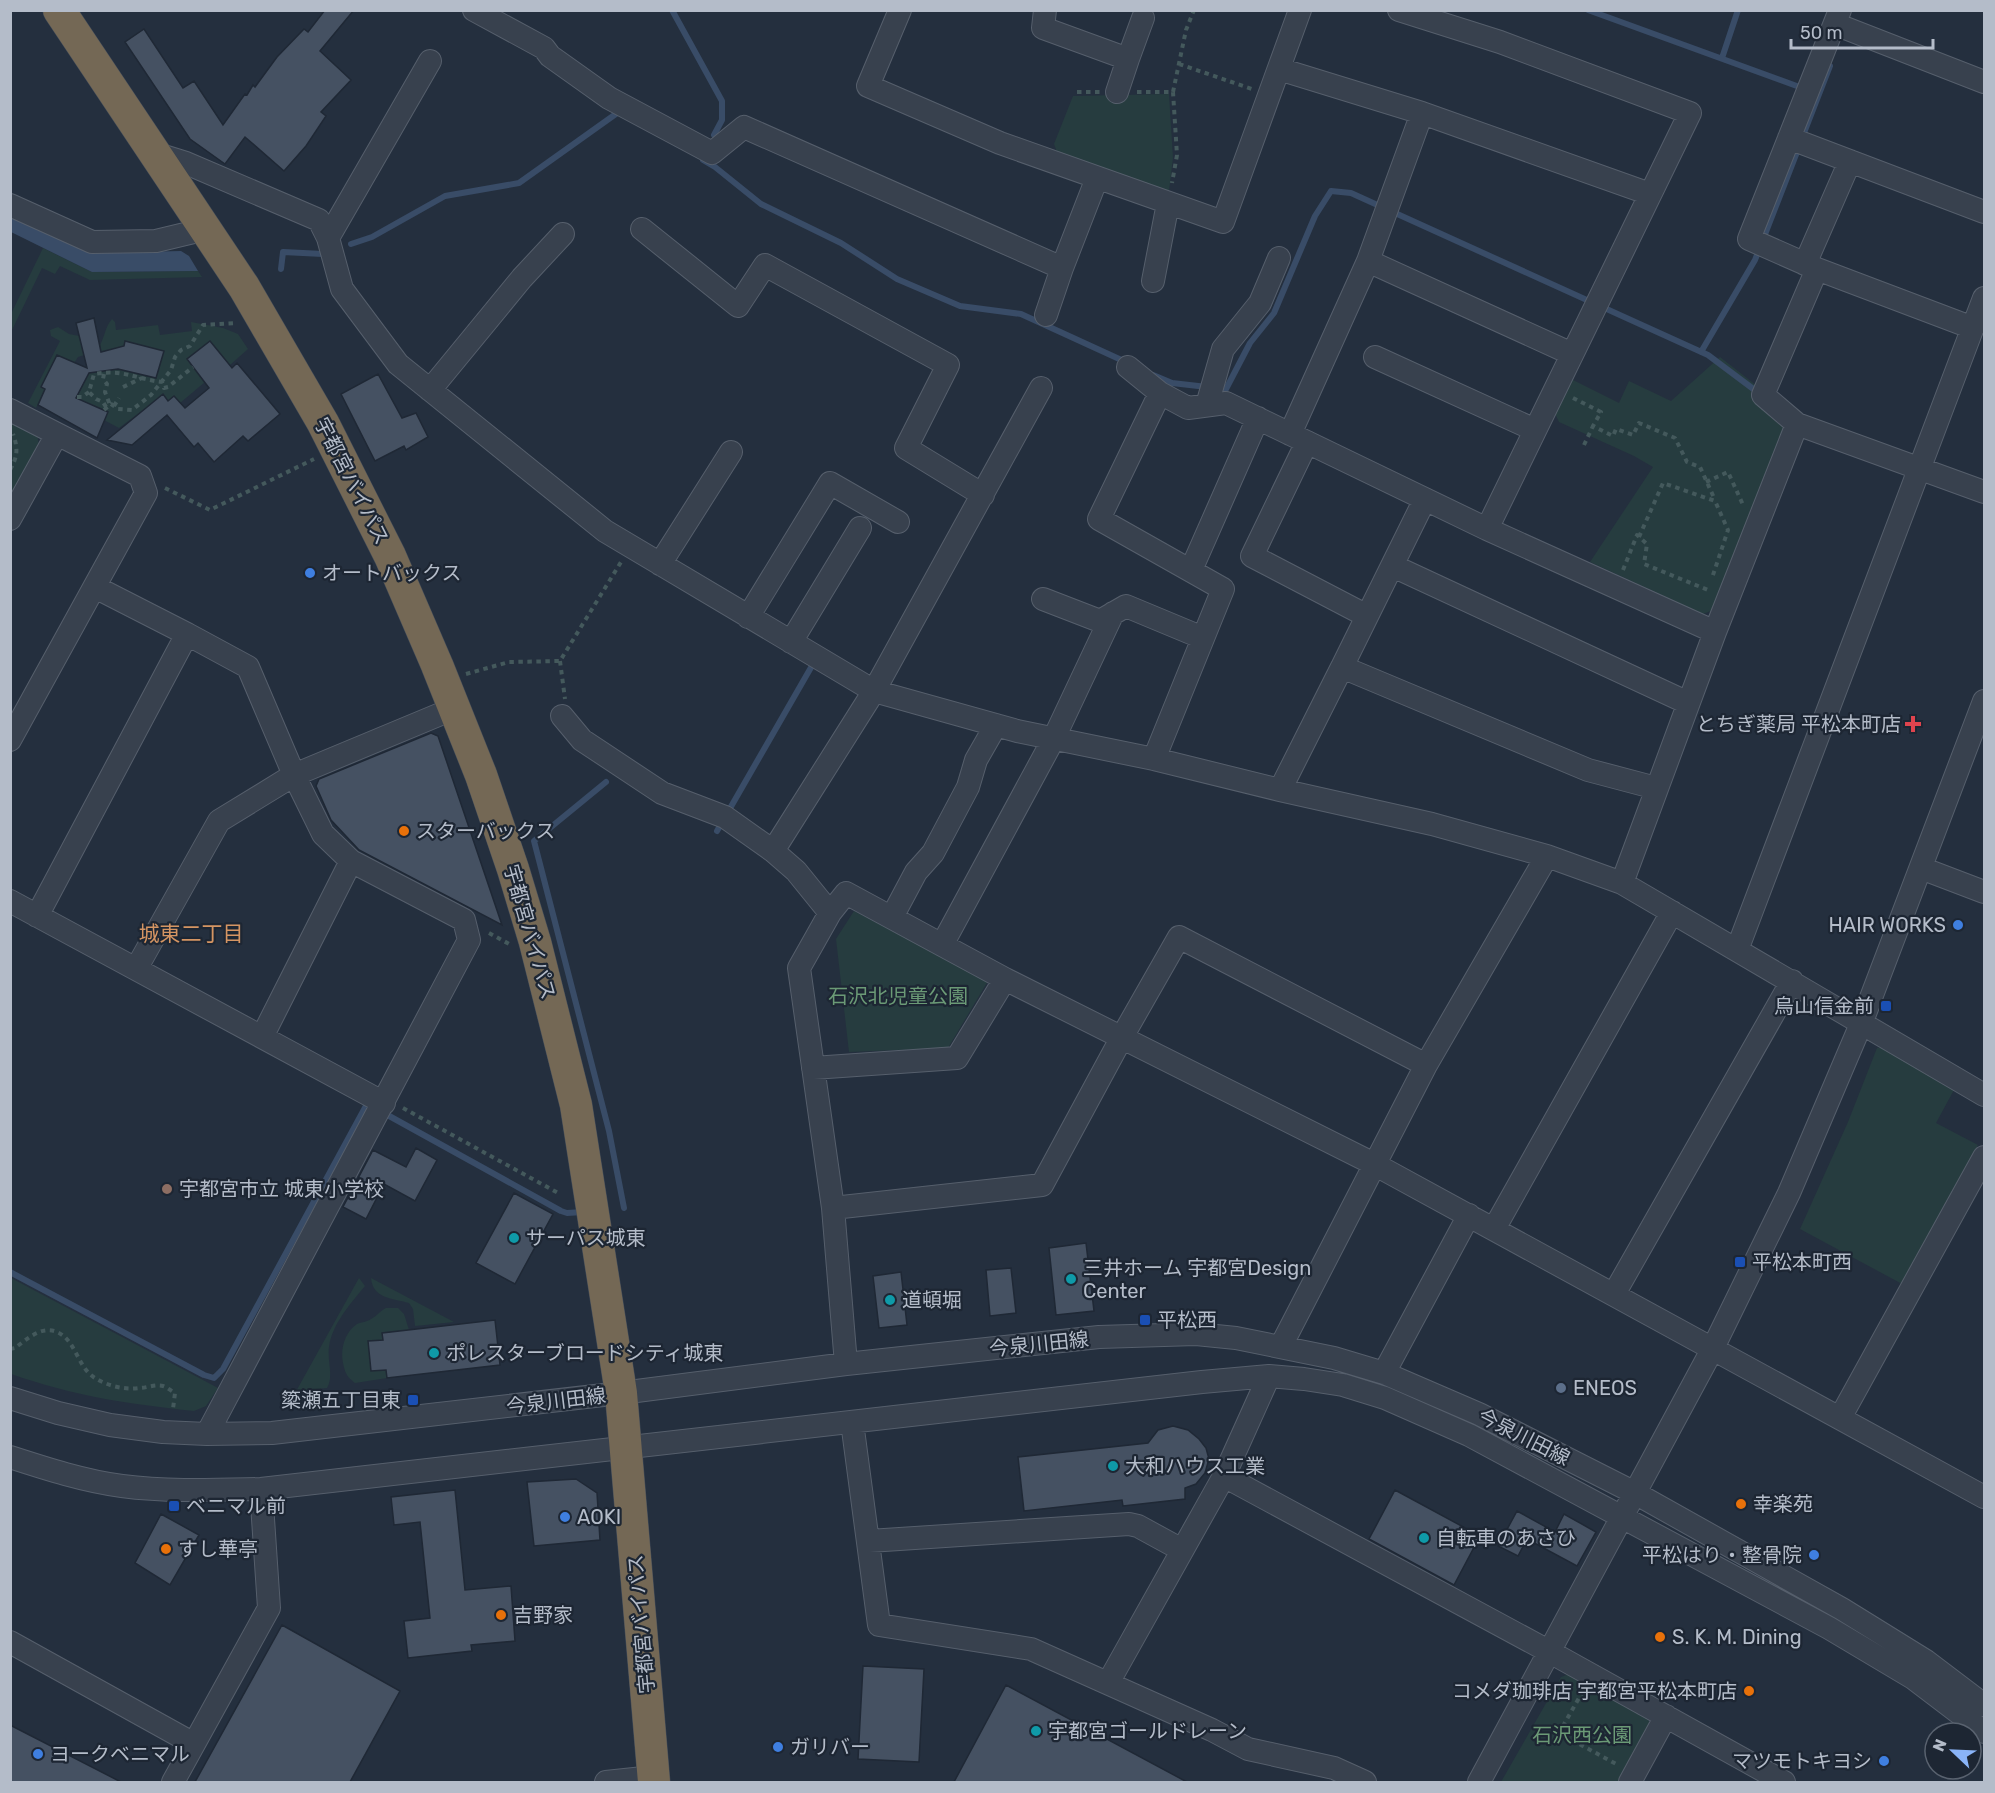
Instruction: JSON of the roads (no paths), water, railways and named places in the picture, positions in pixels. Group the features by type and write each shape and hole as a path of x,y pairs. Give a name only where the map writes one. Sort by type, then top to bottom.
{"highway":[{"name":"宇都宮バイパス","path":"59,10 206,229 285,355 328,432 390,556 437,665 481,775 513,869 576,1105 621,1393 654,1780"}],"street":[{"path":"474,10 544,48 549,56 609,98 712,153 744,127 1062,268"},
{"path":"900,10 868,86 1000,143 1223,222 1300,10"},
{"path":"1045,10 1043,28 1128,59"},
{"path":"1399,10 1500,42 1690,113 1487,529"},
{"path":"1973,328 1811,267 1749,239 1837,17 1984,82"},
{"path":"1117,92 1143,18"},
{"path":"328,238 430,62"},
{"path":"1279,69 1422,113 1650,194"},
{"path":"1367,616 1252,556 1368,261 1422,113"},
{"path":"1790,138 1984,212"},
{"path":"154,153 186,163 319,220 328,238 342,289 398,364 605,531 874,692 996,725 1154,759 1432,824 1547,856 1622,883 1984,1095"},
{"path":"1850,161 1763,395 1797,424 1984,492"},
{"path":"1046,315 1097,178"},
{"path":"1153,281 1168,203"},
{"path":"10,205 92,242 156,242 206,229"},
{"path":"642,229 738,306 765,265 948,366 906,448 983,495"},
{"path":"430,390 522,278 563,234"},
{"path":"1207,405 1223,349 1260,303 1279,258"},
{"path":"1368,261 1572,354"},
{"path":"1737,950 1984,298"},
{"path":"1375,357 1535,430"},
{"path":"1128,367 1160,393 1188,408 1226,403 1425,500 1715,632"},
{"path":"773,851 874,692 1041,388"},
{"path":"1154,759 1223,588 1099,519 1160,393"},
{"path":"10,410 140,476 146,493 10,740"},
{"path":"1191,570 1258,418"},
{"path":"1622,883 1715,632 1797,424"},
{"path":"10,519 57,434"},
{"path":"660,564 731,452"},
{"path":"748,616 830,483 898,522"},
{"path":"1280,790 1425,500"},
{"path":"791,642 860,528"},
{"path":"1393,566 1688,703"},
{"path":"95,587 248,667 294,775 323,834 351,861 464,920 469,940 207,1434"},
{"path":"1043,599 1100,621 1126,606 1203,638"},
{"path":"942,945 1054,738 1113,613"},
{"path":"37,916 187,634"},
{"path":"1342,667 1588,770 1656,788"},
{"path":"1479,1782 1713,1348 1789,1193 1861,1024 1984,701"},
{"path":"136,969 219,821 294,775 455,708"},
{"path":"562,716 582,740 662,793 725,817 773,851 796,871 830,914"},
{"path":"892,917 916,872 933,853 968,788 976,760 996,725"},
{"path":"1281,1346 1426,1065 1547,856"},
{"path":"262,1037 351,861"},
{"path":"1921,868 1984,892"},
{"path":"846,1364 833,1208 798,968 830,914 846,893 1005,979 1374,1164 1984,1497"},
{"path":"10,901 385,1101"},
{"path":"1494,1229 1672,912"},
{"path":"833,1208 1042,1185 1179,937 1426,1065"},
{"path":"813,1068 957,1058 1005,979"},
{"path":"1614,1294 1792,981"},
{"path":"1840,1418 1984,1157"},
{"path":"1384,1373 1469,1215"},
{"name":"今泉川田線","path":"10,1398 58,1413 110,1425 162,1432 272,1433 621,1393 846,1364 1099,1337 1196,1334 1236,1338 1334,1358 1384,1373 1479,1414 1635,1493 1842,1609 1926,1661 1984,1705"},
{"path":"1108,1683 1224,1476 1269,1376"},
{"name":"今泉川田線","path":"10,1457 81,1479 123,1486 179,1490 261,1489 1190,1383 1269,1376 1343,1385 1385,1398 1469,1435 1829,1628 1904,1672 1984,1732"},
{"path":"852,1422 879,1625 1031,1649 1248,1749 1334,1768 1365,1782"},
{"path":"1224,1476 1550,1652 1782,1782"},
{"path":"173,1782 269,1608 261,1489"},
{"path":"869,1541 1130,1524 1182,1550"},
{"path":"10,1642 194,1744"},
{"path":"1632,1778 1666,1716"},
{"path":"606,1782 654,1780"}],"water":[{"path":"10,211 95,253 181,251 189,256 198,271 92,272 11,232"}],"waterway":[{"path":"672,10 722,101 722,120 714,135"},
{"path":"1588,10 1805,89"},
{"path":"1722,58 1738,10"},
{"path":"1802,138 1830,66"},
{"path":"351,244 372,237 445,196 519,183 620,111"},
{"path":"1701,352 1755,260 1799,147"},
{"path":"703,160 761,204 841,243 897,279 960,306 1021,314 1128,363"},
{"path":"1217,388 1226,389 1250,343 1274,313 1315,216 1331,191 1351,193 1708,355 1756,391"},
{"path":"281,269 283,252 323,254"},
{"path":"1153,375 1172,383 1207,387"},
{"path":"717,831 813,664 815,665"},
{"path":"606,782 534,841 609,1131 624,1208"},
{"path":"10,1272 204,1375 214,1378 223,1369 367,1104 370,1106"},
{"path":"382,1112 561,1211 583,1212"}],"place":[{"name":"オートバックス","path":"310,573"},
{"name":"とちぎ薬局 平松本町店","path":"1913,724"},
{"name":"スターバックス","path":"404,831"},
{"name":"HAIR WORKS","path":"1958,925"},
{"name":"烏山信金前","path":"1886,1006"},
{"name":"宇都宮市立 城東小学校","path":"167,1189"},
{"name":"サーパス城東","path":"514,1238"},
{"name":"平松本町西","path":"1740,1262"},
{"name":"三井ホーム 宇都宮Design Center","path":"1071,1279"},
{"name":"道頓堀","path":"890,1300"},
{"name":"平松西","path":"1145,1320"},
{"name":"ポレスターブロードシティ城東","path":"434,1353"},
{"name":"ENEOS","path":"1561,1388"},
{"name":"簗瀬五丁目東","path":"413,1400"},
{"name":"大和ハウス工業","path":"1113,1466"},
{"name":"幸楽苑","path":"1741,1504"},
{"name":"ベニマル前","path":"174,1506"},
{"name":"AOKI","path":"565,1517"},
{"name":"自転車のあさひ","path":"1424,1538"},
{"name":"すし華亭","path":"166,1549"},
{"name":"平松はり・整骨院","path":"1814,1555"},
{"name":"吉野家","path":"501,1615"},
{"name":"S. K. M. Dining","path":"1660,1637"},
{"name":"コメダ珈琲店 宇都宮平松本町店","path":"1749,1691"},
{"name":"宇都宮ゴールドレーン","path":"1036,1731"},
{"name":"ガリバー","path":"778,1747"},
{"name":"ヨークベニマル","path":"38,1754"},
{"name":"マツモトキヨシ","path":"1884,1761"}],"district":[{"name":"城東二丁目","path":"191,933"}],"park label":[{"name":"石沢北児童公園","path":"898,996"},
{"name":"石沢西公園","path":"1582,1735"}]}
